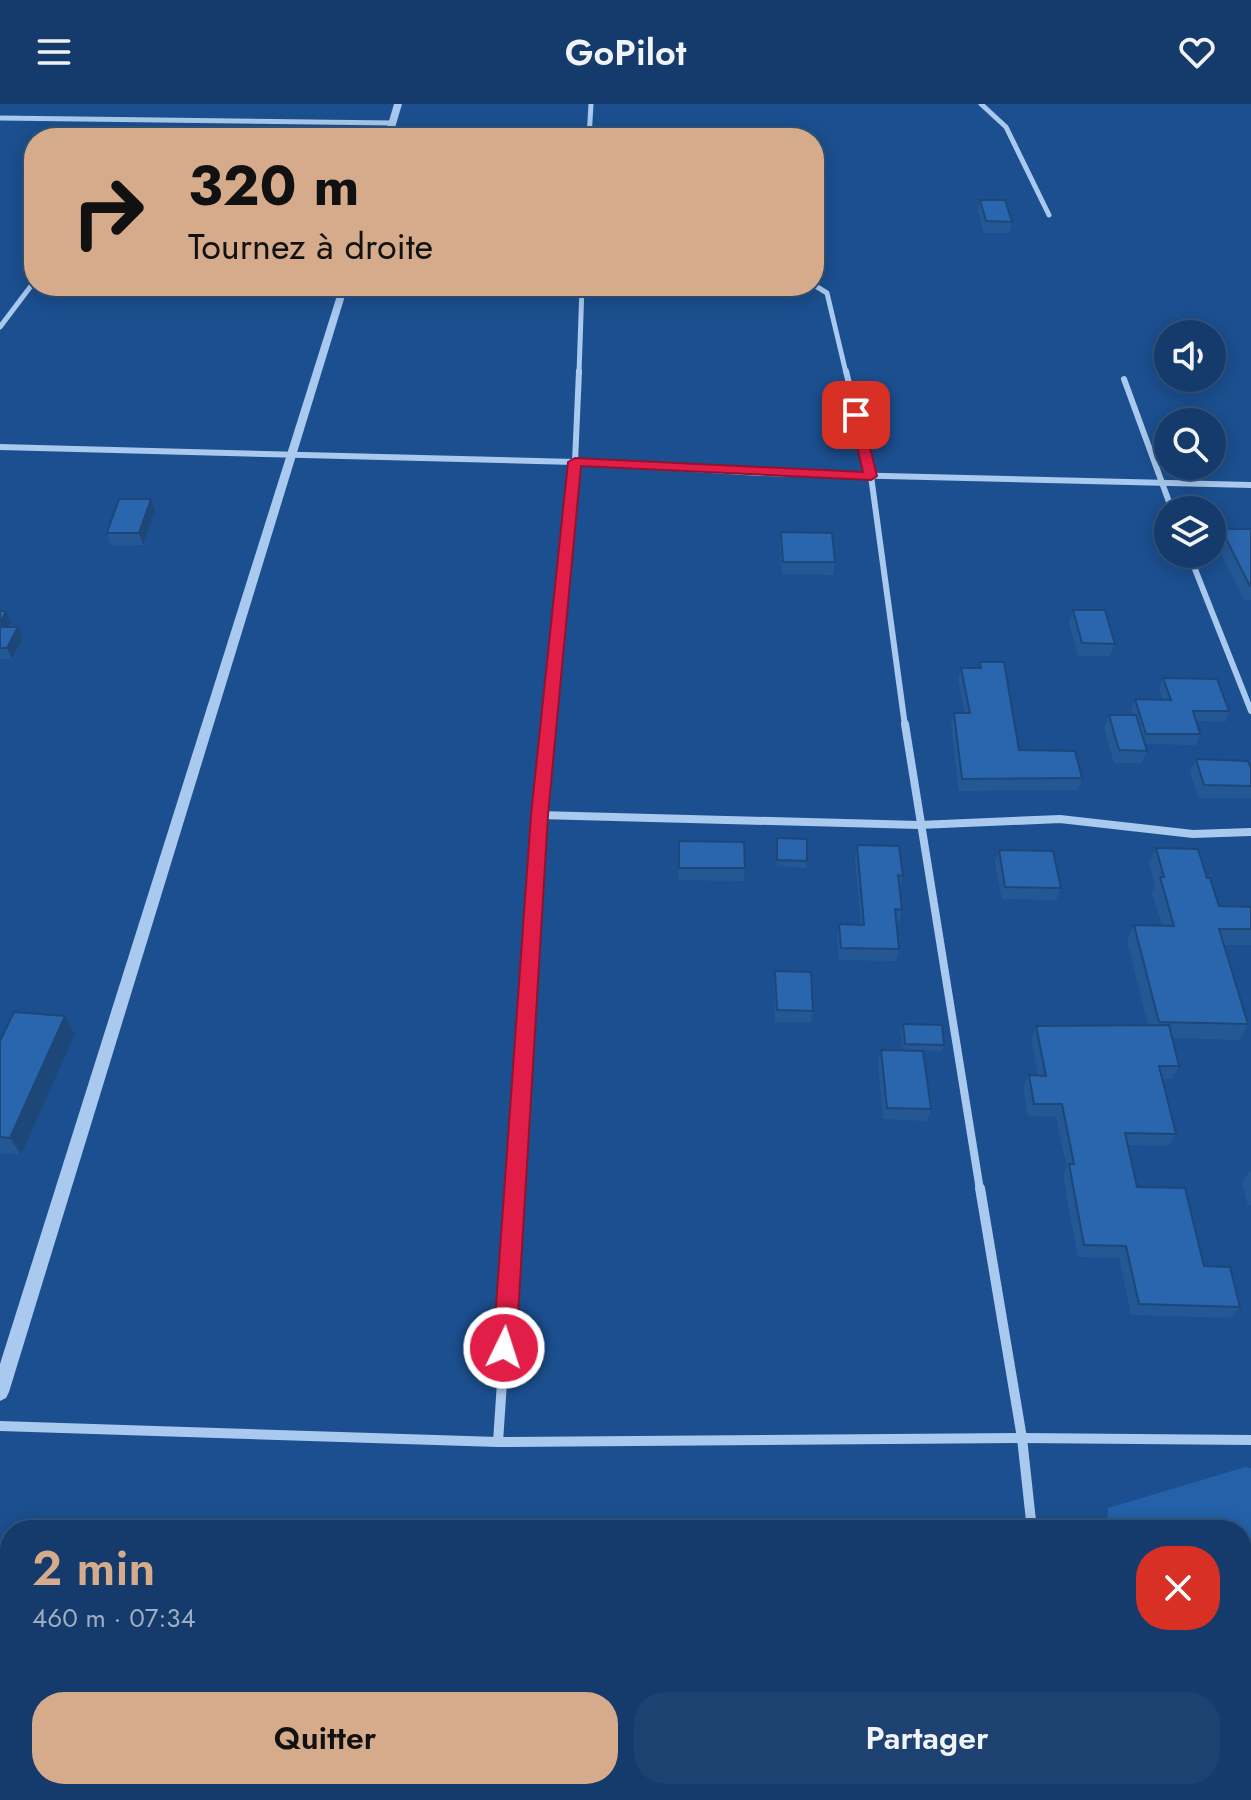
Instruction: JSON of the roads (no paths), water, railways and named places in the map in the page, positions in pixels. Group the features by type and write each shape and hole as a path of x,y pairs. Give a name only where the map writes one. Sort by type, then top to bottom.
{"street":[{"path":"391,128 398,104"},
{"path":"590,128 591,104"},
{"path":"981,104 1006,127 1049,215"},
{"path":"0,118 392,123"},
{"path":"824,291 827,293 871,476 919,825 1022,1438 1031,1520"},
{"path":"0,327 24,295"},
{"path":"0,1392 341,296"},
{"path":"498,1442 539,815 575,462 582,296"},
{"path":"1124,379 1166,496"},
{"path":"0,447 575,462 871,476 1251,485"},
{"path":"1195,568 1251,711"},
{"path":"539,815 919,825 1060,819 1193,834 1251,832"},
{"path":"0,1426 498,1442 1022,1438 1251,1440"}]}
